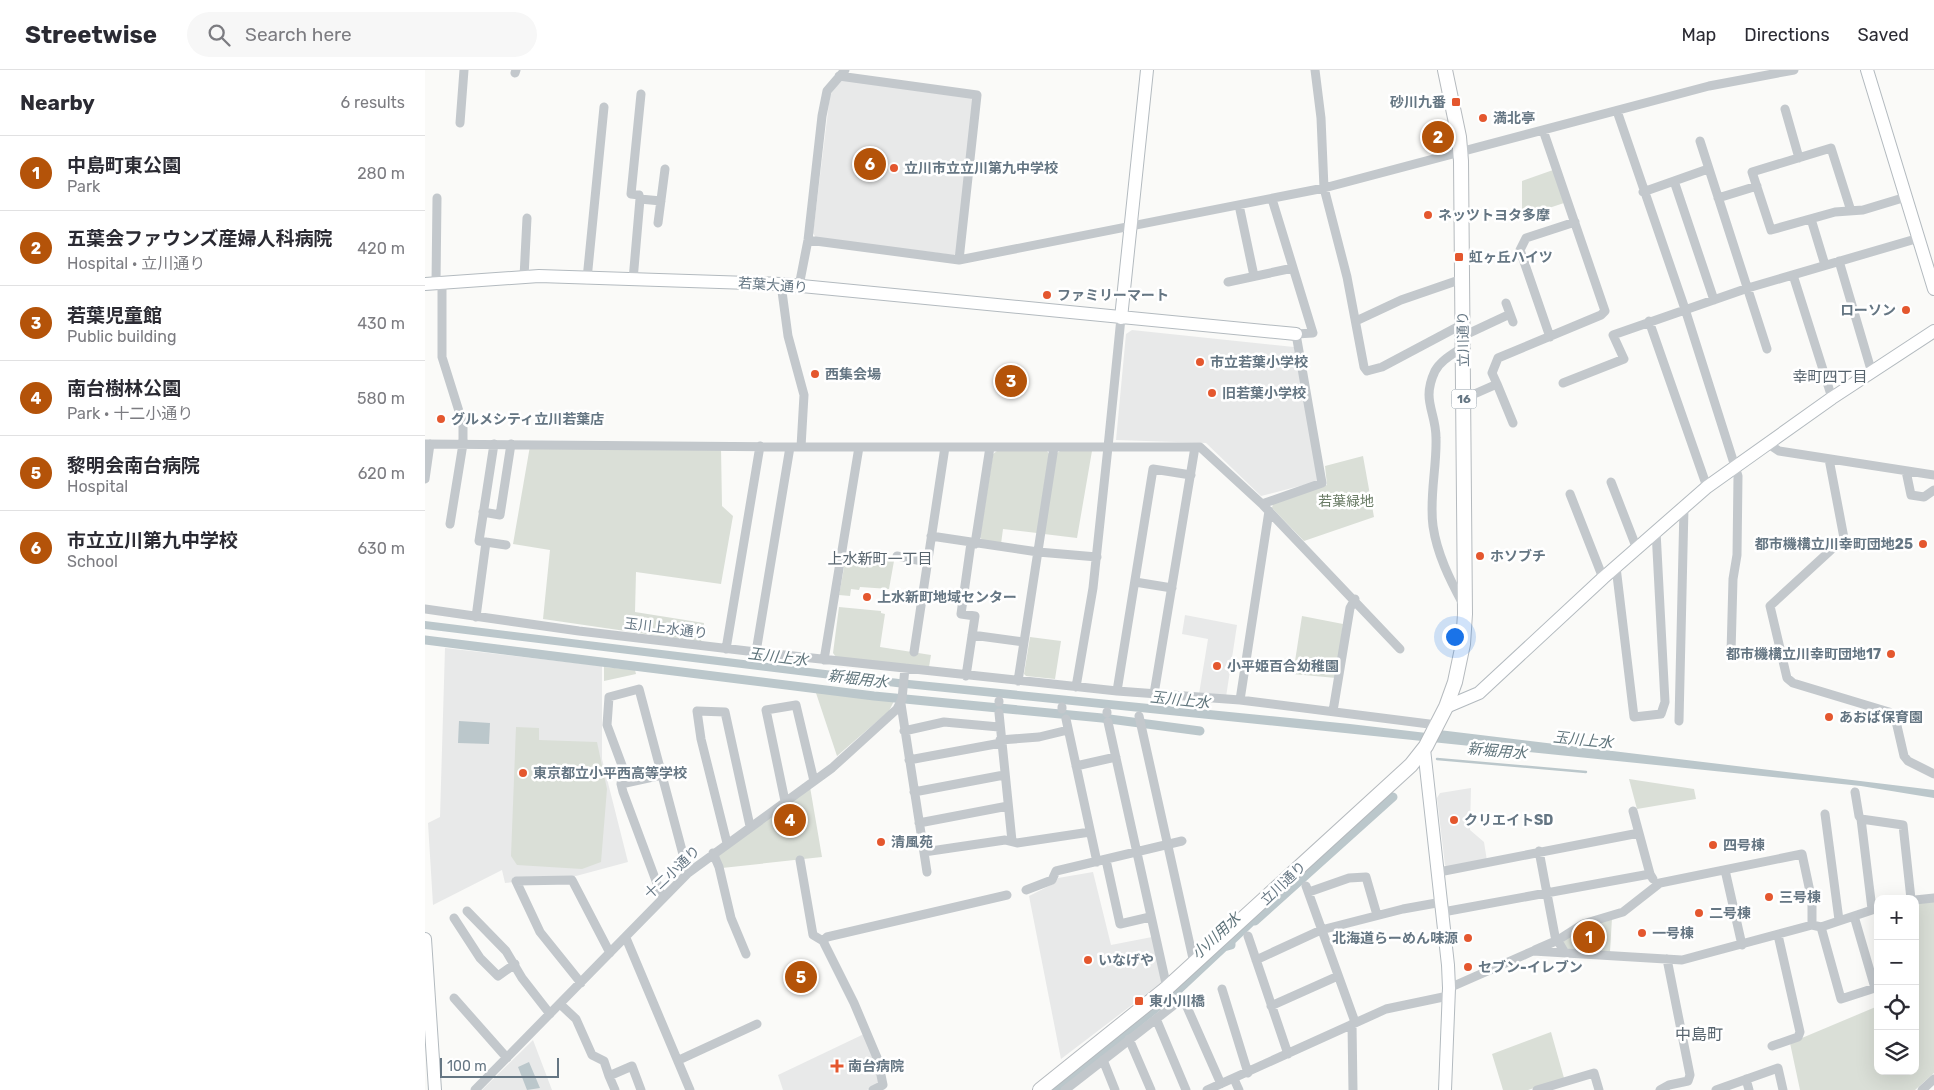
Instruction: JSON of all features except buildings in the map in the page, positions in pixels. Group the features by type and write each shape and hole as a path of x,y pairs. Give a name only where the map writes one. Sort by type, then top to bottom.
{"main road":[{"name":"立川通り","path":"1436,726 1446,707 1455,682 1463,644 1465,610 1461,150 1445,70"},
{"name":"16","path":"1425,748 1436,726"},
{"name":"立川通り","path":"1040,1090 1167,988 1409,767 1425,748"}],"street":[{"path":"459,123 464,70"},
{"path":"1076,687 1097,557 1129,227 1147,70"},
{"path":"1315,70 1321,118 1324,188 1356,321 1364,366 1367,371 1512,318 1506,304"},
{"path":"808,240 959,260 1324,188 1461,150 1709,86 1794,70"},
{"path":"1867,70 1934,289"},
{"path":"799,286 808,240 822,116 827,91 842,73 977,95 959,260"},
{"path":"633,280 640,199 639,195 631,194 641,94"},
{"path":"587,279 604,107"},
{"path":"1785,108 1799,158"},
{"path":"1617,111 1643,192 1685,309 1738,476 1737,546 1733,579 1731,653"},
{"path":"1513,423 1492,373 1498,358 1601,315 1605,311 1543,130"},
{"path":"1700,141 1767,349"},
{"path":"1851,211 1831,148 1753,172 1771,230 1835,212 1851,211 1863,210 1906,197"},
{"path":"658,223 665,169"},
{"path":"1643,192 1709,169"},
{"path":"1674,181 1714,300"},
{"path":"1718,198 1757,186"},
{"path":"437,198 434,283 442,357 463,424 463,444 450,524"},
{"path":"1262,504 1322,483 1296,334 1313,333 1272,198"},
{"path":"640,199 661,201"},
{"path":"1239,205 1254,276"},
{"path":"523,277 527,218"},
{"path":"1811,219 1825,265"},
{"path":"1550,337 1520,250 1526,238 1575,222"},
{"path":"1563,383 1624,359 1613,335 1748,288 1919,238"},
{"path":"1839,261 1872,373"},
{"path":"1228,282 1293,268"},
{"path":"1793,275 1832,398"},
{"name":"若葉大通り","path":"434,283 523,277 781,284 1296,334"},
{"path":"1356,321 1401,300 1462,278"},
{"path":"781,284 788,336 804,395 801,447"},
{"path":"1649,321 1707,487"},
{"path":"1446,707 1479,693 1603,578 1707,487 1832,398 1934,331"},
{"path":"1463,336 1435,371 1428,390 1429,410 1434,421 1437,438 1433,525 1446,572 1465,610"},
{"path":"1464,395 1472,395 1497,384"},
{"path":"1767,443 1779,451 1934,475"},
{"path":"425,479 428,444 990,448 1195,447 1205,449 1262,504 1355,599 1400,649"},
{"path":"494,444 479,541 506,545"},
{"path":"483,512 501,515 511,444"},
{"path":"726,649 760,446"},
{"path":"756,652 790,447"},
{"path":"824,660 859,447"},
{"path":"915,652 945,447"},
{"path":"1018,681 1054,447"},
{"path":"1154,694 1195,447"},
{"path":"967,676 975,616 961,614 990,448"},
{"path":"1829,459 1843,538 1770,606 1787,678 1793,683 1889,712 1895,717 1904,756 1908,761 1934,774"},
{"path":"1117,691 1153,468 1191,475"},
{"path":"1907,471 1911,495 1924,497 1934,490"},
{"path":"1611,482 1637,549"},
{"path":"1570,494 1603,578"},
{"path":"1679,721 1684,506"},
{"path":"1240,700 1269,511"},
{"path":"1616,567 1633,717 1661,714 1665,702 1656,531"},
{"path":"931,536 1038,552 1097,557"},
{"path":"476,617 486,542"},
{"path":"897,556 927,562"},
{"path":"1135,582 1172,588"},
{"path":"1333,711 1350,608 1355,599"},
{"name":"玉川上水通り","path":"425,609 726,649 1076,687 1240,700 1436,726"},
{"path":"972,635 1024,642"},
{"path":"905,668 902,699 904,730 927,872"},
{"path":"662,897 621,784 623,768 607,725 609,697 639,690 689,873"},
{"name":"十二小通り","path":"475,1090 626,938 662,897 713,853 813,781 853,749 902,699"},
{"path":"785,801 766,710 796,705 813,781"},
{"path":"727,843 701,739 697,711 725,712 750,826"},
{"path":"999,713 1000,742 1011,841"},
{"path":"1107,716 1135,852 1167,988"},
{"path":"1066,719 1097,862"},
{"path":"904,730 944,722 999,727"},
{"path":"1140,722 1169,844 1194,963"},
{"path":"909,760 1000,742 1039,737 1068,730"},
{"path":"1425,748 1443,907 1449,992 1445,1090"},
{"path":"1076,766 1115,757"},
{"path":"621,784 662,775"},
{"path":"914,792 1005,775"},
{"path":"1855,792 1874,902"},
{"path":"919,823 1008,806"},
{"path":"1633,811 1649,874 1657,885"},
{"path":"1825,814 1839,920"},
{"path":"1861,820 1903,825 1911,895"},
{"path":"924,852 1011,841 1017,843 1052,839 1090,832"},
{"path":"1439,872 1639,833"},
{"path":"1026,890 1052,880 1056,871 1182,841"},
{"path":"1539,852 1555,936 1565,953"},
{"path":"713,853 719,867 731,918 746,954"},
{"path":"1207,1090 1386,1009 1449,992 1558,940 1583,924 1623,912 1657,885 1802,854 1816,926 1841,999 1875,988 1854,916"},
{"path":"800,860 813,934 823,941 855,1003 878,1060 883,1084 873,1090"},
{"path":"1106,860 1120,924 1150,918"},
{"path":"1725,870 1742,945"},
{"path":"1256,960 1321,930 1377,915 1547,893 1649,874"},
{"path":"1353,1090 1353,1023 1307,889 1349,878 1366,877 1377,915"},
{"path":"581,983 541,932 516,881 572,880 610,953"},
{"path":"823,941 827,937 907,920 959,905 1007,895"},
{"path":"1919,900 1934,898"},
{"path":"1533,951 1683,960 1854,916 1874,908"},
{"path":"467,911 506,950 523,978 550,1014"},
{"path":"454,918 481,958 497,976 515,964"},
{"path":"1772,1046 1798,1037 1800,1032 1778,935"},
{"path":"1248,936 1288,1054"},
{"path":"626,938 679,1060 690,1090"},
{"path":"425,939 426,991 435,1090"},
{"path":"1660,1090 1688,1081 1690,1075 1667,959"},
{"path":"1271,1006 1338,976"},
{"path":"1222,989 1248,1073"},
{"path":"454,998 507,1058"},
{"path":"1065,1090 1079,1086 1103,1060 1129,1039 1157,1021 1183,998 1221,1084"},
{"path":"560,1004 576,1019 592,1055 604,1061 615,1090"},
{"path":"1157,1021 1186,1090"},
{"path":"679,1060 757,1024"},
{"path":"1129,1039 1151,1090"},
{"path":"1103,1060 1115,1090"},
{"path":"609,1076 632,1066 641,1090"},
{"path":"1716,1090 1778,1068 1783,1090"},
{"path":"1537,1090 1554,1088 1594,1073 1599,1090"},
{"path":"1234,1079 1239,1090"},
{"path":"1746,1079 1749,1090"},
{"path":"1922,1090 1934,1079"}],"shaded area":[{"name":"立川市立立川第九中学校","path":"841,80 971,98 974,102 957,252 954,255 816,238 813,233 830,95"},
{"name":"旧若葉小学校","path":"1132,330 1294,347 1319,481 1261,496 1206,443 1116,440 1126,334"},
{"name":"小平姫百合幼稚園","path":"1185,615 1237,625 1226,697 1199,694 1208,639 1182,634"},
{"name":"東京都立小平西高等学校","path":"445,648 602,666 602,759 628,862 576,876 513,877 513,882 505,883 502,870 433,905 428,823 440,817"},
{"path":"1471,788 1470,830 1484,842 1487,861 1447,868 1445,865 1437,798 1440,793"},
{"path":"1093,872 1111,945 1152,937 1162,982 1061,1059 1029,896 1055,883 1058,878"},
{"name":"南台病院","path":"864,1034 874,1057 879,1084 867,1090 783,1090 778,1075"},
{"path":"533,1040 552,1090 482,1090 490,1082"}],"green space":[{"path":"1553,170 1564,203 1522,217 1522,181"},
{"path":"530,446 721,448 722,506 733,516 721,584 636,572 635,612 704,623 701,642 543,619 550,550 513,544"},
{"path":"997,451 1047,451 1049,454 1037,533 1003,529 1001,544 983,541 980,537 993,454"},
{"path":"1060,451 1092,451 1077,538 1044,534 1057,453"},
{"name":"若葉緑地","path":"1363,456 1374,517 1304,541 1272,508 1274,499 1327,485 1325,466"},
{"path":"846,557 894,561 889,589 860,587 859,590 851,589 850,596 839,595"},
{"path":"839,607 881,611 881,613 885,614 880,647 931,655 929,667 836,657 833,653"},
{"path":"1302,616 1343,624 1336,678 1293,674"},
{"path":"1030,637 1061,641 1055,679 1026,676 1024,674"},
{"path":"604,667 635,670 636,674 604,681"},
{"path":"815,690 895,699 889,711 837,756"},
{"path":"516,727 539,728 539,740 597,742 607,789 601,862 582,869 517,865 511,856"},
{"path":"1629,779 1694,789 1696,799 1637,809"},
{"path":"810,787 822,857 722,868 718,853"},
{"path":"1934,901 1934,1073 1915,1090 1800,1090 1790,1043 1874,1008 1874,1075 1919,1075 1919,903"},
{"path":"1612,918 1610,952 1567,950 1563,942 1572,933"},
{"path":"1551,1032 1564,1078 1528,1090 1503,1090 1492,1054"}],"water":[{"path":"425,621 899,679 1435,734 1439,730 1934,790 1934,798 1861,786 896,687 425,629"},
{"path":"459,721 490,723 489,744 458,743"},
{"path":"529,1062 540,1088 527,1090 518,1067"}],"waterway":[{"name":"新堀用水","path":"425,640 874,696 1102,718 1200,731"},
{"name":"新堀用水","path":"1437,759 1586,772"},
{"name":"小川用水","path":"1054,1090 1177,991 1224,947 1231,945 1231,941 1254,919 1255,921 1393,797"}],"place":[{"name":"砂川九番","path":"1456,102"},
{"name":"満北亭","path":"1483,118"},
{"name":"五葉会ファウンズ産婦人科病院","path":"1438,137"},
{"name":"市立立川第九中学校","path":"870,164"},
{"name":"立川市立立川第九中学校","path":"894,168"},
{"name":"ネッツトヨタ多摩","path":"1428,215"},
{"name":"虹ヶ丘ハイツ","path":"1459,257"},
{"name":"ファミリーマート","path":"1047,295"},
{"name":"ローソン","path":"1906,310"},
{"name":"市立若葉小学校","path":"1200,362"},
{"name":"西集会場","path":"815,374"},
{"name":"若葉児童館","path":"1011,381"},
{"name":"旧若葉小学校","path":"1212,393"},
{"name":"グルメシティ立川若葉店","path":"441,419"},
{"name":"都市機構立川幸町団地25","path":"1923,544"},
{"name":"ホソブチ","path":"1480,556"},
{"name":"上水新町地域センター","path":"867,597"},
{"name":"都市機構立川幸町団地17","path":"1891,654"},
{"name":"小平姫百合幼稚園","path":"1217,666"},
{"name":"あおば保育園","path":"1829,717"},
{"name":"東京都立小平西高等学校","path":"523,773"},
{"name":"南台樹林公園","path":"790,820"},
{"name":"クリエイトSD","path":"1454,820"},
{"name":"清風苑","path":"881,842"},
{"name":"四号棟","path":"1713,845"},
{"name":"三号棟","path":"1769,897"},
{"name":"二号棟","path":"1699,913"},
{"name":"一号棟","path":"1642,933"},
{"name":"中島町東公園","path":"1589,937"},
{"name":"北海道らーめん味源","path":"1468,938"},
{"name":"いなげや","path":"1088,960"},
{"name":"セブン-イレブン","path":"1468,967"},
{"name":"黎明会南台病院","path":"801,977"},
{"name":"東小川橋","path":"1139,1001"},
{"name":"南台病院","path":"837,1066"}],"district":[{"name":"幸町四丁目","path":"1830,377"},
{"name":"上水新町一丁目","path":"880,559"},
{"name":"中島町","path":"1699,1034"}],"water label":[{"name":"玉川上水","path":"778,657"},
{"name":"玉川上水","path":"1180,700"},
{"name":"玉川上水","path":"1583,740"}]}
